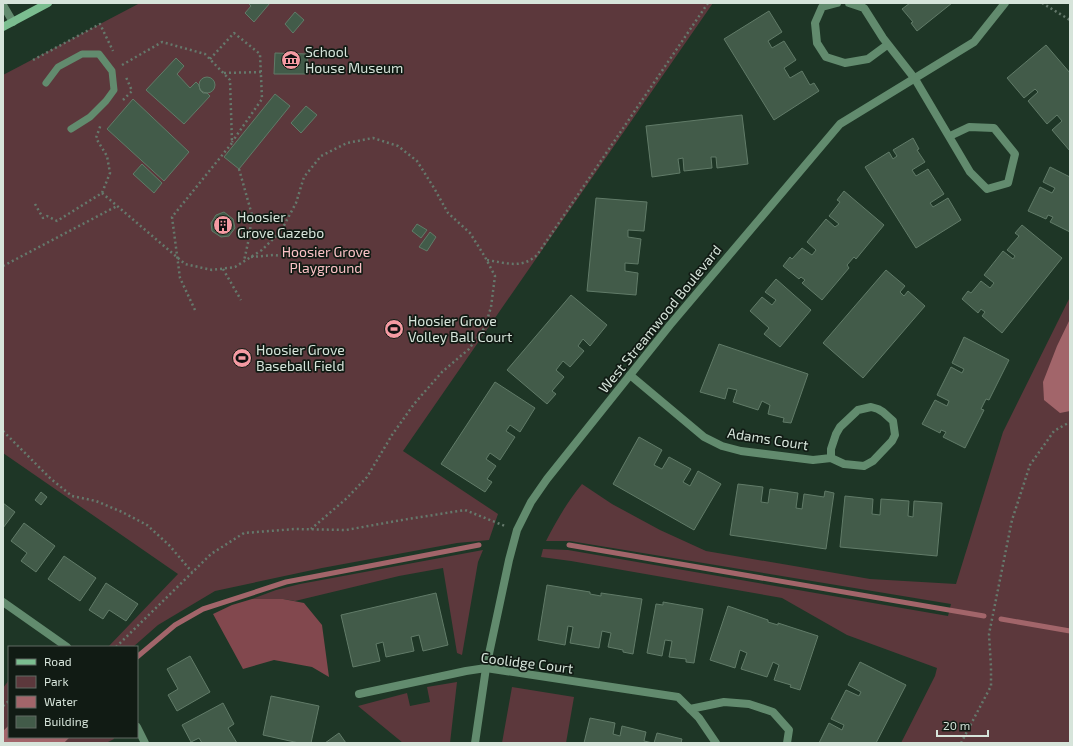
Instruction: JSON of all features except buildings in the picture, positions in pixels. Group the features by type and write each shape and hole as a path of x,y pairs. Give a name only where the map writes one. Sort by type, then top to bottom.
{"main road":[{"path":"3,27 48,3"}],"street":[{"path":"837,3 822,7 815,24 818,43 826,57 845,63 868,59 888,44"},
{"path":"849,3 864,8 888,44 915,79 970,172 987,189 1008,183 1015,154 994,128 969,127 950,136"},
{"name":"West Streamwood Boulevard","path":"475,743 486,668 509,560 517,530 531,502 547,479 675,319 840,124 974,42 1005,3"},
{"path":"3,5 13,22"},
{"name":"Adams Court","path":"630,375 704,437 722,446 741,451 813,460 831,458 844,464 864,466 873,461 892,441 895,435 893,421 878,409 871,407 858,410 840,427 836,434 831,449 831,458"},
{"path":"3,602 65,646"},
{"name":"Coolidge Court","path":"359,694 466,670 486,668 678,697 700,718 716,743"},
{"path":"690,709 724,702 749,704 773,712 789,730 787,743"},
{"path":"138,729 144,743"}],"lane":[{"path":"46,83 58,67 82,54 99,54 112,71 114,90 106,101 90,117 71,129"}],"path":[{"path":"487,260 522,264 531,261 537,255 708,3"},
{"path":"1042,3 1070,20"},
{"path":"33,60 100,24 114,52"},
{"path":"195,310 180,278 172,217 232,143 262,99 260,54 234,32 210,59"},
{"path":"117,59 121,66 162,42 206,54 230,80 232,143"},
{"path":"121,103 132,91 124,72"},
{"path":"223,73 261,72"},
{"path":"34,204 43,218 47,216 57,221 102,193 110,173 107,156 96,138 100,126 105,120"},
{"path":"102,193 185,264 212,270 235,267 262,250 281,231 296,203 304,177 321,156 347,143 373,138 398,146 417,162 448,213 470,234 487,260 495,276 491,307 485,327 469,349 442,372 414,404 392,435 367,477 347,498 311,529"},
{"path":"239,169 252,215 244,262"},
{"path":"3,266 117,206"},
{"path":"251,257 274,255 284,256"},
{"path":"223,269 241,300"},
{"path":"961,743 991,686 990,634 1012,520 1030,465 1054,431 1070,422"},
{"path":"3,431 51,479 72,496 96,501 147,525 169,545 192,572"},
{"path":"117,646 211,554 244,533 295,529 346,530 465,510 517,530"}],"green space":[{"name":"Hoosier Grove Playground","path":"140,3 713,3 403,451 498,514 489,540 457,543 322,568 215,591 158,625 134,646 109,646 178,574 3,453 3,75"},
{"path":"1070,297 1070,743 901,743 935,676 937,668 847,635 782,598 541,557 543,549 568,550 948,616 951,604 570,541 546,541 562,511 582,484 612,504 660,530 706,551 870,579 956,584 1003,432"},
{"path":"483,550 478,562 462,655 457,653 443,568 399,576 295,601 283,599 252,599 276,590 300,584"},
{"path":"8,681 8,726 3,731 3,688"},
{"path":"457,682 450,743 403,743 358,706 407,693 410,706 430,702 427,687"},
{"path":"512,687 574,697 566,743 502,743"},
{"path":"69,738 114,739 106,743 64,743"}],"shaded area":[{"path":"252,599 283,599 304,603 322,625 329,677 312,667 274,660 243,669 213,614 232,605"}],"water":[{"path":"1070,319 1070,411 1060,413 1044,400 1043,382 1057,346"},
{"path":"8,726 8,738 69,738 64,743 3,743 3,731"}],"waterway":[{"path":"138,656 175,625 203,609 286,582 479,545"},
{"path":"569,545 984,616"},
{"path":"1001,619 1070,631"}],"place":[{"name":"School House Museum","path":"291,60"},
{"name":"Hoosier Grove Gazebo","path":"223,225"},
{"name":"Hoosier Grove Volley Ball Court","path":"394,329"},
{"name":"Hoosier Grove Baseball Field","path":"242,358"}]}
